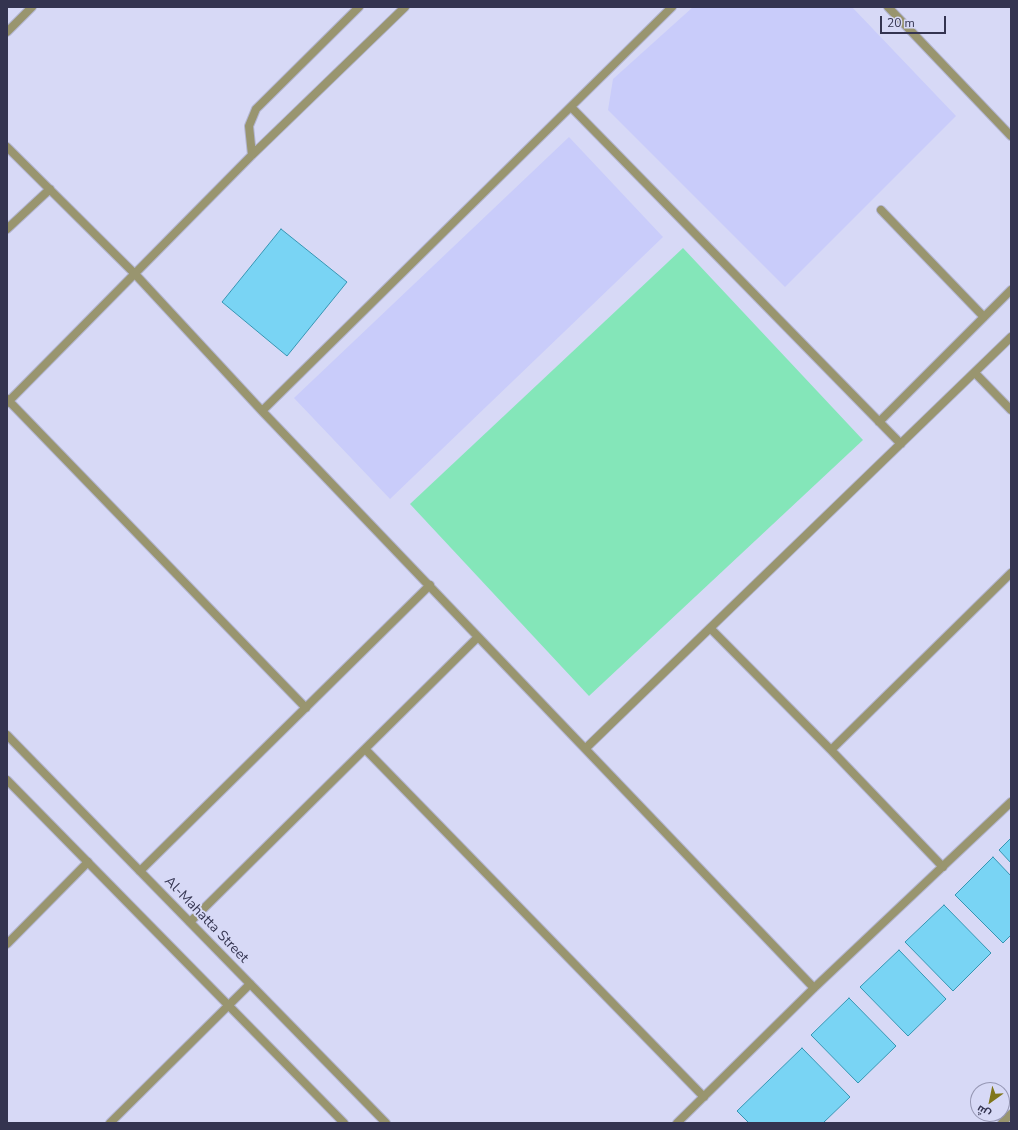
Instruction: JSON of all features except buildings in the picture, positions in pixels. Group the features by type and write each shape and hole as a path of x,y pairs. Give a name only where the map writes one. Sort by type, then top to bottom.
{"street":[{"path":"7,32 32,7"},
{"path":"252,155 249,126 256,109 359,7"},
{"path":"306,708 8,401 252,155 405,7"},
{"path":"262,411 672,7"},
{"path":"888,7 1011,136"},
{"path":"570,107 901,444"},
{"path":"7,147 135,274 262,411 814,988"},
{"path":"7,229 50,189"},
{"path":"881,210 984,317"},
{"path":"879,422 1011,290"},
{"path":"586,748 1011,338"},
{"path":"975,373 1011,410"},
{"path":"831,750 1011,573"},
{"path":"140,871 430,585"},
{"path":"710,628 831,750 943,867"},
{"path":"190,922 478,637"},
{"name":"Al-Mahatta Street","path":"7,735 386,1123"},
{"path":"365,749 704,1097"},
{"path":"7,780 344,1123"},
{"path":"677,1123 814,988 1011,802"},
{"path":"7,944 88,862"},
{"path":"110,1123 250,984"},
{"path":"1002,1123 1011,1114"}],"shaded area":[{"path":"693,7 852,7 956,116 785,287 608,110 613,79"},
{"path":"569,137 663,237 390,499 294,398"}],"green space":[{"path":"683,248 863,440 589,696 410,504"}]}
